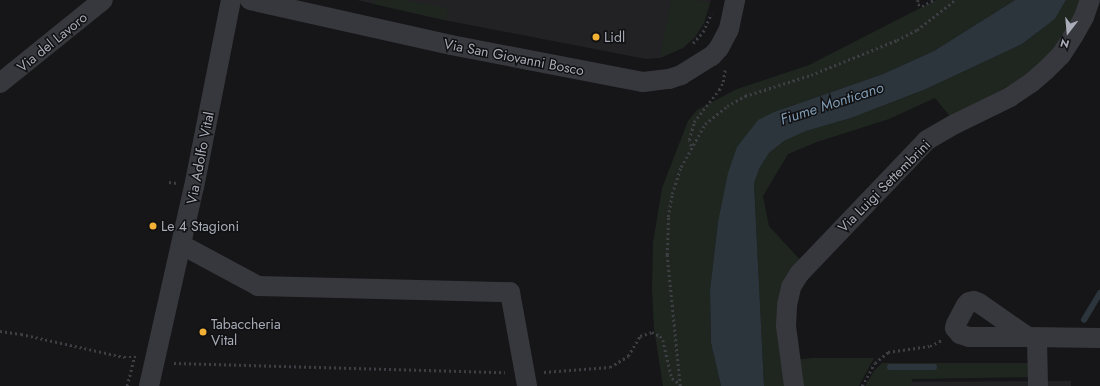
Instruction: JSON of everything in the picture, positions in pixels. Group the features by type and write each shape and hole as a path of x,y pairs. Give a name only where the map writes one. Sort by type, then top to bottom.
{"street":[{"name":"Via del Lavoro","path":"0,83 103,0"},
{"name":"Via Adolfo Vital","path":"149,386 182,245 231,0"},
{"name":"Via San Giovanni Bosco","path":"250,0 451,45 643,82 669,79 681,75 703,63 719,48 729,29 735,0"},
{"name":"Via Luigi Settembrini","path":"794,386 788,352 787,312 791,287 799,274 927,140 955,124 1010,97 1031,84 1046,70 1061,55 1074,35 1084,17 1090,0"},
{"path":"182,245 258,286 510,292 533,379"},
{"path":"1038,386 1032,338 979,303 974,301 969,302 956,324 956,331 969,337 1032,338 1100,338"}],"path":[{"path":"918,0 918,4 922,6 934,0"},
{"path":"680,385 667,255 668,217 672,194 681,167 705,124 714,115 745,96 811,75 897,40 917,30 955,0"},
{"path":"689,47 703,32 712,10"},
{"path":"692,146 689,140 694,122 719,90 726,71 719,48"},
{"path":"0,331 21,334 124,357 140,358"},
{"path":"862,386 875,363 888,352 902,348 930,346 956,331"},
{"path":"533,379 610,367 628,356 640,336 652,332 660,336 663,340 672,378 680,385"},
{"path":"127,386 134,357"},
{"path":"172,363 511,372"}],"shaded area":[{"path":"357,0 711,0 704,23 695,37 683,48 660,58 646,59 444,20"},
{"path":"375,0 404,0 448,8 446,19 444,20 374,4"},
{"path":"671,0 694,0 710,3 704,23 695,37 683,48 660,58"},
{"path":"936,0 1015,0 934,51 883,74 774,112 718,222 710,290 711,343 721,386 663,386 654,328 652,288 653,243 662,188 688,121 697,110 737,89 809,65"},
{"path":"1066,0 1087,0 1052,59 953,120 935,98 889,119 817,142 788,154 763,196 769,226 802,262 793,273 790,386 764,386 754,183 760,167 769,153 784,141 806,131 851,118 926,89 1022,44 1055,19"},
{"path":"813,358 874,358 859,386 799,386 794,360"},
{"path":"882,363 1030,363 1031,377 912,379 911,386 865,386 874,371"},
{"path":"1071,381 1071,386 872,386 875,382"}],"water":[{"name":"Fiume Monticano","path":"1015,0 1066,0 1055,19 1022,44 926,89 851,118 806,131 784,141 769,153 760,167 754,183 764,386 721,386 711,343 710,290 718,222 728,173 737,147 758,120 774,112 883,74 934,51"}],"waterway":[{"path":"1084,320 1100,293"},
{"path":"890,367 934,367"}],"place":[{"name":"Lidl","path":"596,37"},
{"name":"Le 4 Stagioni","path":"153,226"},
{"name":"Tabaccheria Vital","path":"203,332"}]}
